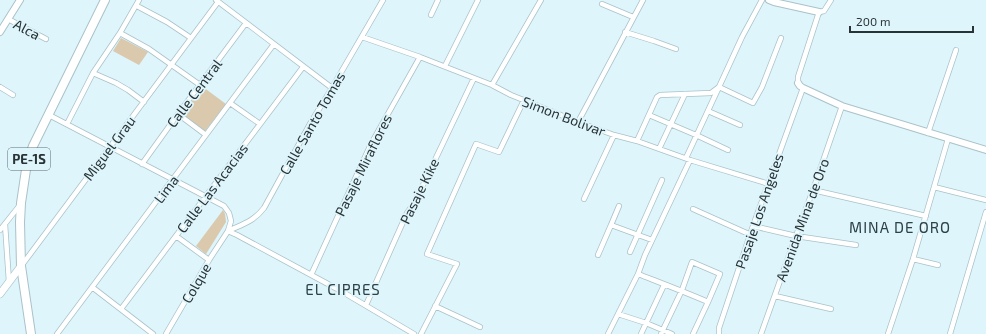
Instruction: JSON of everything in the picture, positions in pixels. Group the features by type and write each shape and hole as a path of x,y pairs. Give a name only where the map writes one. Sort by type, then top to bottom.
{"highway":[{"name":"PE-1S","path":"30,334 21,266 20,222 21,203 27,163 33,146 105,0"}],"main road":[{"name":"Miguel Grau","path":"0,294 21,266"}],"street":[{"path":"0,32 20,0"},
{"path":"67,124 93,73 120,33 137,6 139,0"},
{"name":"Calle Santo Tomas","path":"228,232 250,221 264,208 311,122 383,0"},
{"path":"431,15 438,0"},
{"path":"445,66 478,0"},
{"path":"492,85 541,0"},
{"path":"578,122 643,0"},
{"path":"608,334 638,274 688,159 696,135 742,37 762,0"},
{"path":"769,0 819,12 824,11 831,0"},
{"path":"217,1 332,88"},
{"name":"Miguel Grau","path":"21,266 144,102 217,1"},
{"path":"602,4 633,17"},
{"path":"137,6 167,22 191,38"},
{"name":"Pasaje Los Angeles","path":"719,334 750,235 769,184 800,86 798,77 819,12"},
{"name":"Alca","path":"8,19 46,39"},
{"name":"Calle Central","path":"142,164 246,23"},
{"path":"625,32 676,49"},
{"path":"120,33 149,49 200,85"},
{"name":"Simon Bolivar","path":"362,37 445,66 578,122 614,135 637,141 688,159 769,184"},
{"path":"719,87 753,102 762,87 781,38"},
{"name":"Lima","path":"57,334 274,44"},
{"path":"928,133 956,50"},
{"name":"Pasaje Miraflores","path":"310,275 371,144 420,57"},
{"name":"Calle Las Acacias","path":"121,309 304,66"},
{"path":"93,73 116,83 144,102"},
{"name":"Pasaje Kike","path":"366,305 407,213 415,202 474,78"},
{"path":"800,86 842,106 986,150"},
{"path":"0,87 13,95"},
{"path":"637,141 657,97 660,95 711,93 719,87"},
{"path":"659,149 685,94"},
{"path":"421,334 457,264 427,254 476,144 499,152 524,100"},
{"path":"230,103 260,124"},
{"name":"Avenida Mina de Oro","path":"761,334 814,190 842,106"},
{"path":"708,111 740,125"},
{"path":"49,114 224,206 230,221 228,232 237,235 366,305 414,334"},
{"path":"178,114 206,135"},
{"path":"649,115 728,150"},
{"path":"584,199 614,135"},
{"path":"888,334 913,259 948,139"},
{"path":"630,252 662,180"},
{"path":"934,187 986,200"},
{"path":"814,190 926,216"},
{"path":"0,230 21,203"},
{"path":"598,255 619,206"},
{"path":"693,209 750,235"},
{"path":"950,334 986,212"},
{"path":"5,224 9,282"},
{"path":"611,225 652,240"},
{"path":"754,226 796,236 856,245"},
{"name":"Colque","path":"166,334 209,260 228,232"},
{"path":"0,234 6,236"},
{"path":"176,236 209,260"},
{"path":"913,259 938,265"},
{"path":"662,332 682,290 692,262 720,274 693,334"},
{"path":"638,274 664,285 682,290 708,302"},
{"path":"641,334 664,285"},
{"path":"92,287 153,334"},
{"path":"775,296 831,310"},
{"path":"435,306 480,326"},
{"path":"618,314 646,323 662,332 672,334"}],"shaded area":[{"path":"121,38 148,52 139,65 113,51"},
{"path":"203,87 226,104 205,131 182,114"},
{"path":"223,210 226,222 206,254 196,246"}],"district":[{"name":"MINA DE ORO","path":"900,227"},
{"name":"EL CIPRES","path":"343,289"}]}
